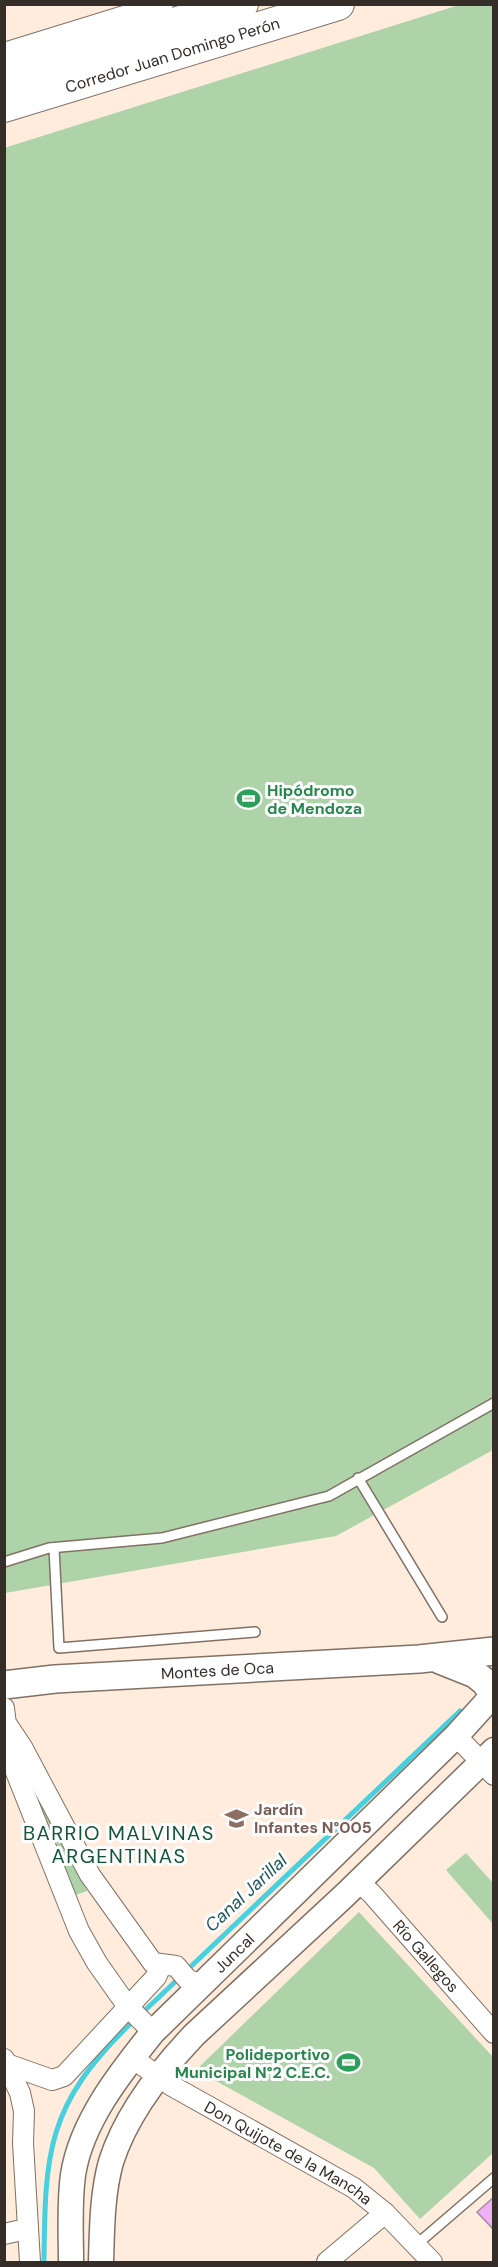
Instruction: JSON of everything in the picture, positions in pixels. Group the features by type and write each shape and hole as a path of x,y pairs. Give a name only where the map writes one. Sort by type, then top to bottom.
{"highway":[{"name":"Corredor Juan Domingo Perón","path":"4,74 242,4"},
{"name":"Corredor Juan Domingo Perón","path":"4,106 338,4"}],"main road":[{"name":"Montes de Oca","path":"4,1685 55,1678 433,1658 494,1651"},
{"name":"Montes de Oca","path":"433,1658 475,1674 493,1694"}],"street":[{"path":"4,53 164,4"},
{"name":"Juncal","path":"71,2262 70,2209 73,2174 82,2142 98,2110 132,2058 153,2032 456,1736 493,1694"},
{"path":"5,1716 90,1875 153,1964 176,1966 188,1980 202,1985"},
{"path":"5,1716 10,1758 79,1931 97,1963 128,2007 153,2032"},
{"path":"456,1736 490,1762"},
{"name":"Juncal","path":"101,2262 103,2210 111,2162 129,2121 159,2077 194,2035 490,1762"},
{"name":"Río Gallegos","path":"358,1882 372,1894 494,2033"},
{"path":"5,2061 52,2080 64,2076 156,1977 161,1966"},
{"name":"Don Quijote de la Mancha","path":"132,2058 159,2077 354,2188 385,2212 432,2262"},
{"path":"5,2061 20,2093 24,2111 14,2145 30,2262"},
{"path":"327,2262 385,2212"},
{"path":"4,2234 26,2229"}],"lane":[{"path":"4,1562 54,1548 162,1538 329,1496 494,1403"},
{"path":"358,1478 442,1617"},
{"path":"54,1548 59,1648 255,1632"},
{"path":"416,2245 494,2178"}],"green space":[{"name":"Hipódromo de Mendoza","path":"459,5 493,5 493,1450 336,1536 5,1593 4,148"},
{"path":"24,1769 87,1891 73,1896"},
{"path":"466,1853 493,1883 493,1924 446,1870"},
{"name":"Polideportivo Municipal N°2 C.E.C.","path":"359,1912 493,2057 493,2153 420,2219 374,2168 196,2070"}],"building":[{"path":"494,2197 494,2230 477,2212"}],"waterway":[{"name":"Canal Jarillal","path":"185,1972 460,1711"},
{"path":"141,2014 177,1980"},
{"name":"Canal Jarillal","path":"44,2262 46,2189 56,2132 82,2080 130,2024"}],"place":[{"name":"Hipódromo de Mendoza","path":"249,799"},
{"name":"Jardín Infantes N°005","path":"236,1818"},
{"name":"Polideportivo Municipal N°2 C.E.C.","path":"348,2063"}],"district":[{"name":"BARRIO MALVINAS ARGENTINAS","path":"119,1844"}]}
